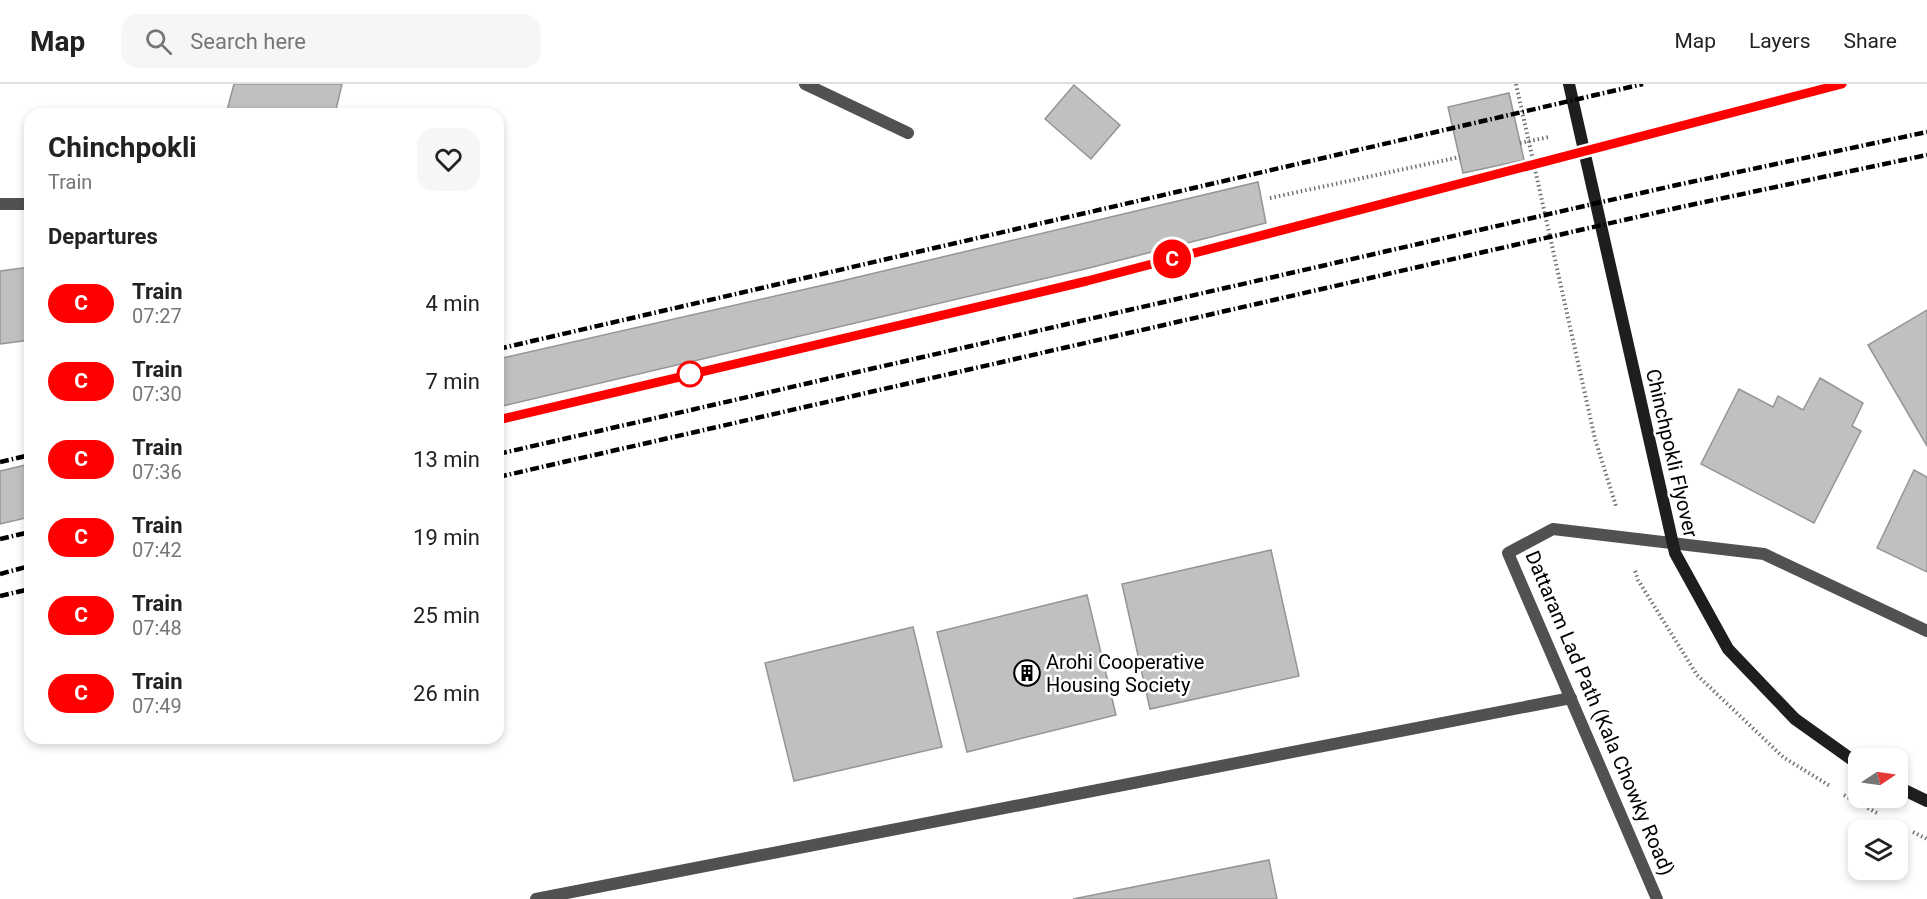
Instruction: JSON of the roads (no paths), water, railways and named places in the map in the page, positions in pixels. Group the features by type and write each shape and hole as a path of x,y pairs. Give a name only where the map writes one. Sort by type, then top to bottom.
{"main road":[{"name":"Chinchpokli Flyover","path":"1569,84 1675,553 1728,649 1796,719 1848,757"},
{"path":"1908,792 1927,801"}],"street":[{"path":"805,84 908,133"},
{"path":"0,204 24,204"},
{"name":"Dattaram Lad Path (Kala Chowky Road)","path":"1657,899 1508,553 1553,529 1764,554 1927,631"},
{"path":"536,899 1571,698"}],"railway":[{"path":"504,348 1643,84"},
{"path":"504,419 1087,281 1842,84"},
{"path":"504,453 1672,186 1927,132"},
{"path":"504,476 1681,207 1927,155"},
{"path":"0,462 24,456"},
{"path":"0,539 24,533"},
{"path":"0,574 24,568"},
{"path":"0,596 24,590"}],"train":[{"name":"C","path":"504,419 1087,281 1842,84"}],"place":[{"name":"Arohi Cooperative Housing Society","path":"1027,673"}]}
